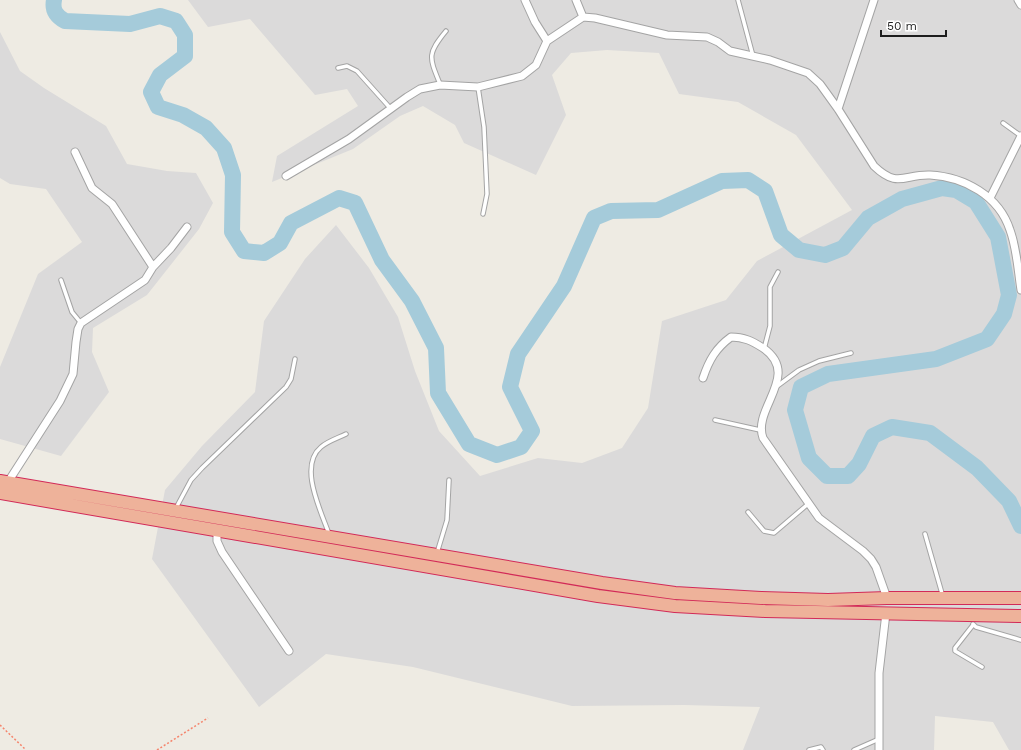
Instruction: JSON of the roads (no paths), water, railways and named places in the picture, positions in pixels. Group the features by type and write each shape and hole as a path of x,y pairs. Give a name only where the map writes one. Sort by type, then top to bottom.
{"highway":[{"path":"4,482 436,556 602,583 675,593 828,600 887,598 1019,598"},
{"path":"0,494 598,596 675,606 765,611 886,613 973,620 1020,616"}],"street":[{"path":"525,0 535,22 547,41"},
{"path":"576,0 584,17"},
{"path":"838,109 874,0"},
{"path":"1018,0 1021,5"},
{"path":"286,176 349,139 420,89 440,85 478,87 511,80 522,76 533,69 547,41 584,17 595,18 667,36 707,37 718,42 730,51 770,60 808,73 820,84 838,109 874,166 882,174 900,180 929,175 954,180 972,186 990,198 1001,212 1010,230 1021,290"},
{"path":"990,198 1021,136"},
{"path":"75,152 92,188 112,204 153,267"},
{"path":"4,482 60,401 73,374 78,329 81,323 145,280 153,267 171,248 187,227"},
{"path":"704,378 708,363 715,351 731,337 742,337 764,349 776,363 779,378 761,422 760,430 808,504 819,518 863,551 871,559 876,567 887,598"},
{"path":"217,532 217,541 222,552 289,651"},
{"path":"879,750 879,673 886,613"}],"lane":[{"path":"738,0 753,56"},
{"path":"440,85 431,55 432,48 446,31"},
{"path":"338,68 347,66 357,71 391,109"},
{"path":"478,87 484,127 487,194 483,214"},
{"path":"1003,123 1021,136"},
{"path":"764,349 770,326 770,287 778,272"},
{"path":"60,280 72,312 81,323"},
{"path":"776,387 799,370 819,361 851,353"},
{"path":"174,511 191,480 286,387 291,379 295,360"},
{"path":"715,420 760,430"},
{"path":"330,537 315,494 310,470 314,456 321,447 346,434"},
{"path":"436,556 446,520 450,480"},
{"path":"748,512 764,531 774,533 808,504"},
{"path":"925,534 943,598"},
{"path":"982,667 956,651 955,648 973,620 1021,640"},
{"path":"854,750 879,739"},
{"path":"810,750 821,746 823,750"}],"waterway":[{"path":"54,0 55,12 65,21 130,24 160,16 176,21 185,35 185,56 160,75 151,92 158,107 183,115 206,128 224,148 233,175 232,232 244,251 264,253 280,243 291,223 339,198 355,203 382,260 412,301 436,348 438,393 469,444 497,455 521,447 532,431 510,387 518,354 564,286 594,218 611,211 658,210 722,181 748,180 765,191 781,235 799,250 825,255 843,248 868,218 902,199 942,188 956,190 976,202 998,237 1009,295 1004,314 987,339 936,359 828,374 801,387 795,410 809,458 827,476 848,476 859,464 873,436 892,427 930,433 977,468 1009,501 1021,526"}]}
